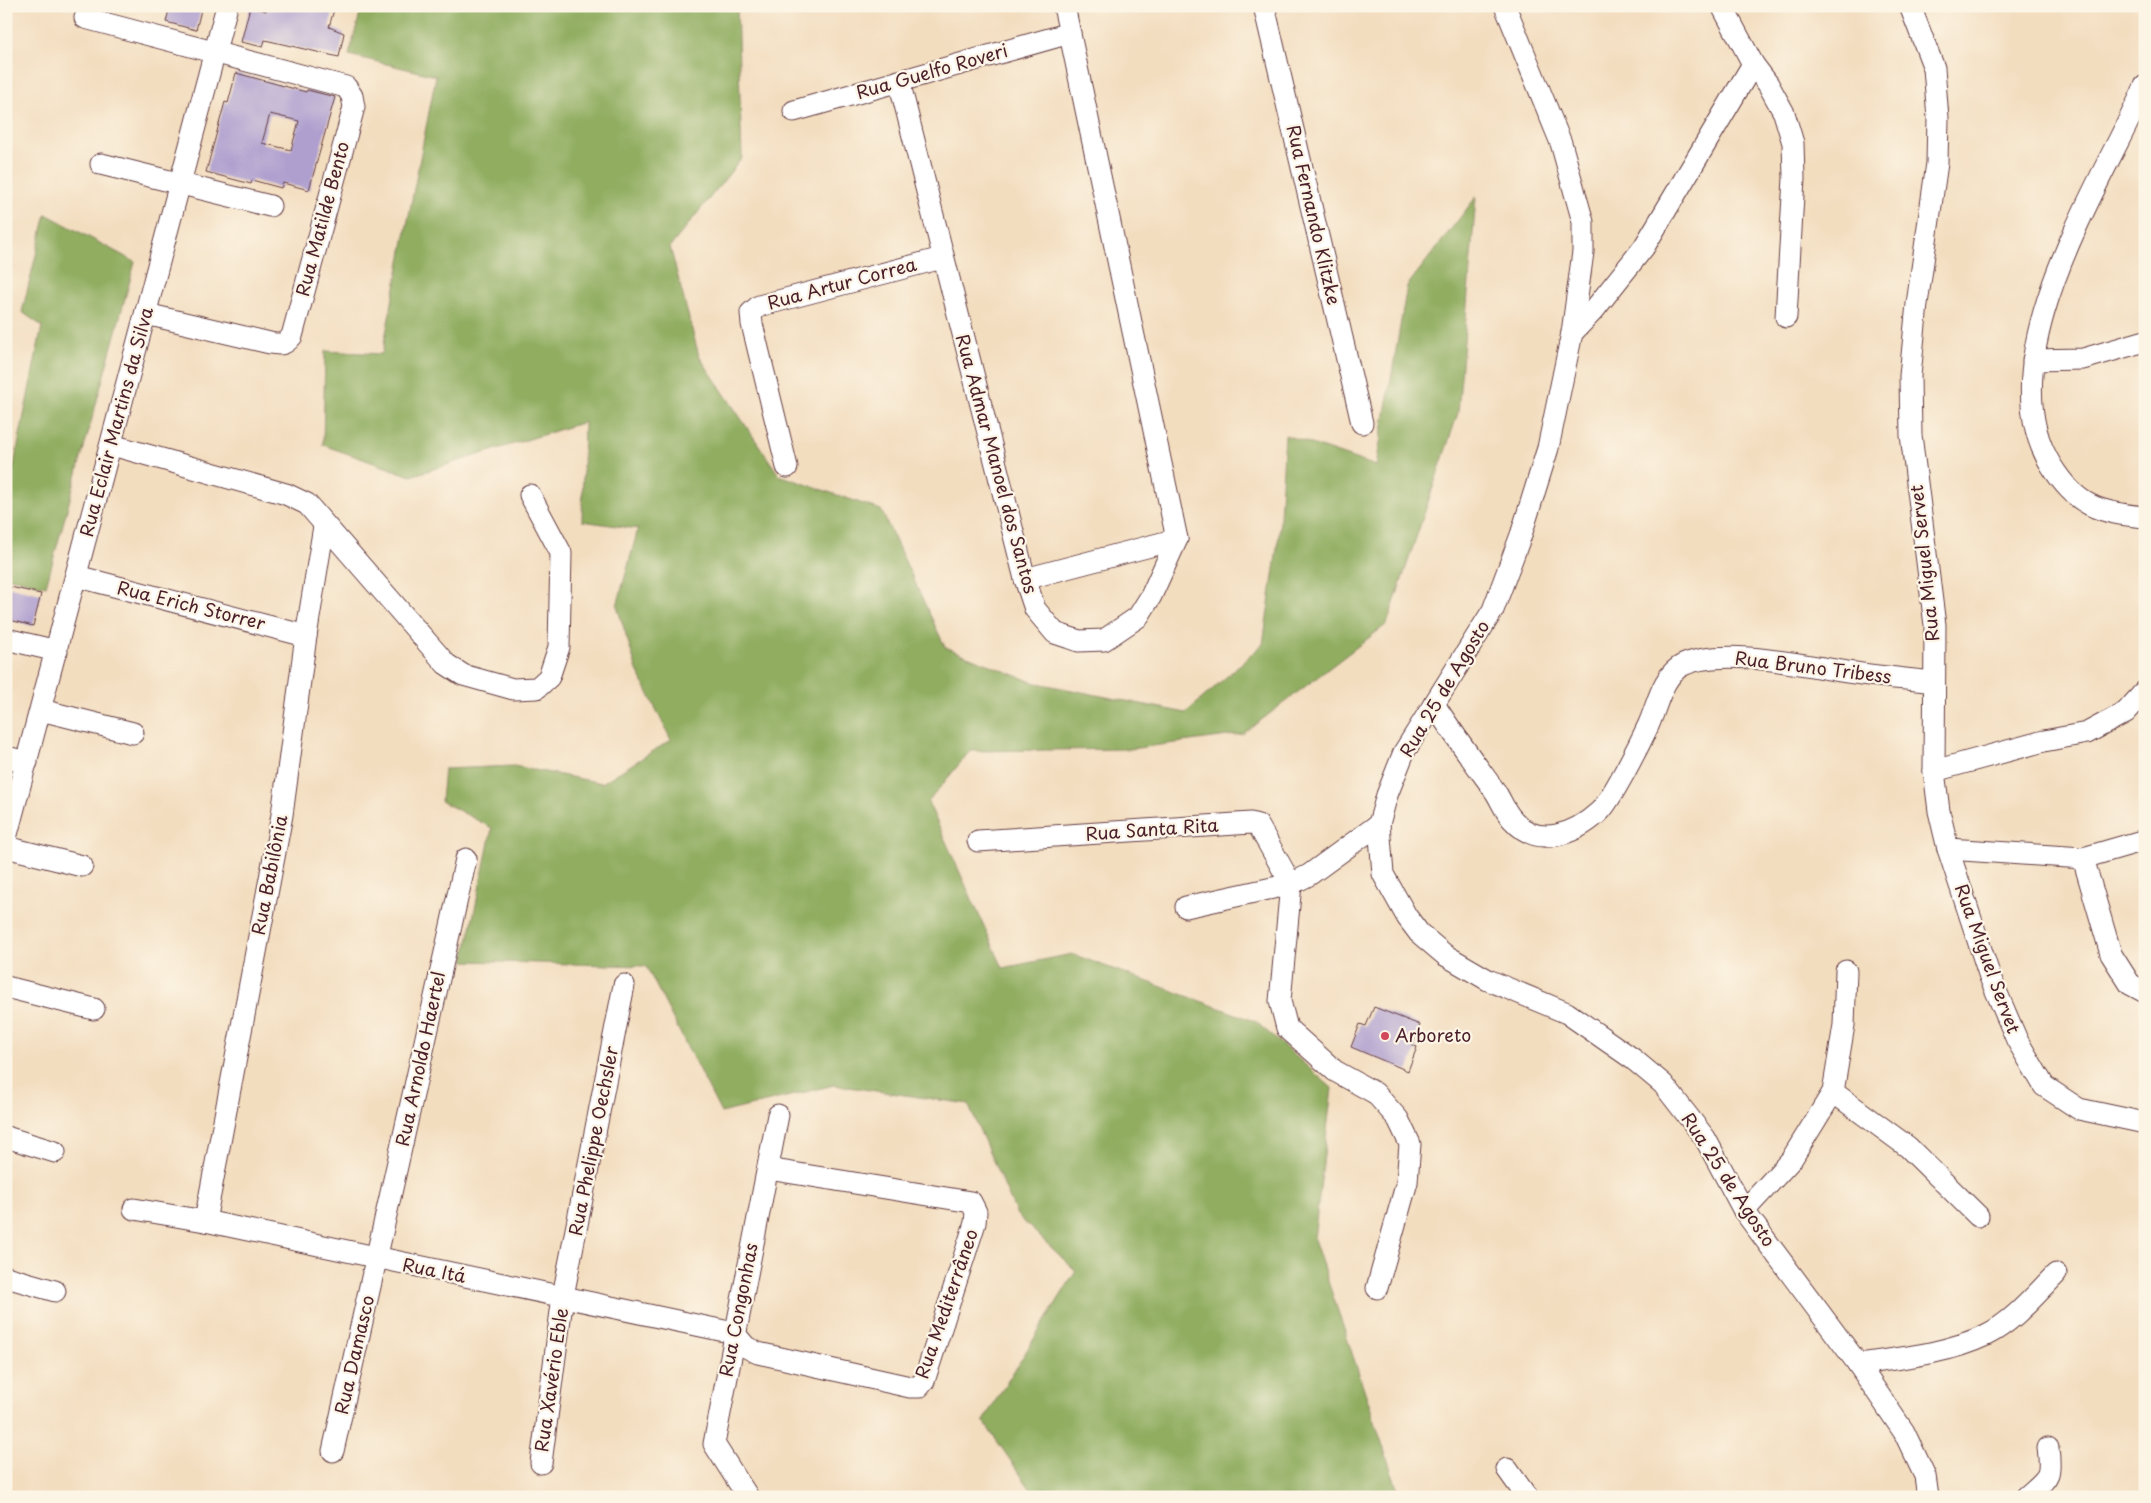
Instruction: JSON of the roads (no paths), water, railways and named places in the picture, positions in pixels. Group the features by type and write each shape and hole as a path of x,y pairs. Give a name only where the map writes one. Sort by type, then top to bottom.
{"street":[{"name":"Rua Eclair Martins da Silva","path":"6,838 112,445 227,6"},
{"path":"1025,579 1177,539 1064,6"},
{"name":"Rua Fernando Klitzke","path":"1264,6 1362,423"},
{"name":"Rua 25 de Agosto","path":"1505,6 1561,143 1583,222 1583,252 1572,334 1548,448 1521,535 1493,610 1404,752 1387,795 1379,824 1383,874 1407,917 1419,933 1445,955 1488,980 1567,1013 1633,1059 1663,1084 1705,1138 1744,1211 1858,1364 1904,1432 1925,1476 1928,1497"},
{"path":"1722,6 1753,64 1768,84 1784,113 1792,143 1794,178 1786,317"},
{"name":"Rua Miguel Servet","path":"1910,6 1934,68 1938,118 1937,163 1917,304 1910,376 1911,435 1935,625 1934,771 1939,812 1948,849 1990,976 2016,1040 2044,1086 2079,1109 2145,1123"},
{"path":"85,18 215,52"},
{"name":"Rua Guelfo Roveri","path":"794,111 1070,33"},
{"name":"Rua Matilde Bento","path":"146,314 270,344 281,345 286,343 292,336 354,107 352,96 346,86 215,52"},
{"path":"1572,334 1594,310 1644,247 1753,64"},
{"name":"Rua Admar Manoel dos Santos","path":"899,81 942,258 1025,579 1036,609 1055,633 1079,641 1104,640 1138,617 1151,596 1177,539"},
{"path":"2145,86 2081,214 2049,296 2033,360 2031,414 2042,451 2060,480 2085,503 2112,514 2145,517"},
{"path":"101,164 270,206"},
{"name":"Rua Artur Correa","path":"787,467 752,324 752,313 759,306 942,258"},
{"path":"2033,360 2083,359 2145,341"},
{"path":"112,445 286,494 307,504 324,526 386,592 446,664 464,675 513,689 537,688 549,677 560,647 561,552 530,495"},
{"name":"Rua Babilônia","path":"205,1221 282,814 306,636 324,526"},
{"name":"Rua Erich Storrer","path":"76,576 306,636"},
{"path":"6,639 57,651"},
{"name":"Rua Bruno Tribess","path":"1434,704 1513,821 1536,836 1558,836 1579,827 1600,810 1648,728 1670,675 1681,666 1696,660 1720,658 1764,660 1858,674 1934,682"},
{"path":"1934,771 2044,741 2087,732 2126,712 2145,690"},
{"path":"41,710 133,733"},
{"path":"6,757 27,762"},
{"name":"Rua Santa Rita","path":"978,841 1251,823 1258,825 1291,884"},
{"path":"1186,907 1291,884 1309,875 1379,824"},
{"path":"1948,849 2083,858 2145,840"},
{"path":"6,847 82,866"},
{"path":"2083,858 2111,954 2130,984 2145,992"},
{"name":"Rua Arnoldo Haertel","path":"377,1259 466,859"},
{"path":"1291,884 1280,1000 1287,1028 1335,1071 1375,1093 1398,1119 1410,1144 1408,1182 1377,1288"},
{"path":"1744,1211 1791,1160 1833,1092 1844,1025 1846,971"},
{"name":"Rua Phelippe Oechsler","path":"563,1296 624,985"},
{"path":"6,987 94,1009"},
{"path":"1833,1092 1908,1147 1978,1216"},
{"name":"Rua Congonhas","path":"748,1497 714,1444 734,1333 778,1115"},
{"path":"6,1137 55,1152"},
{"name":"Rua Mediterrâneo","path":"734,1333 746,1347 758,1352 910,1387 919,1387 924,1381 975,1223 976,1212 971,1202 768,1169"},
{"name":"Rua Itá","path":"134,1210 205,1221 377,1259 563,1296 734,1333"},
{"name":"Rua Damasco","path":"333,1452 377,1259"},
{"path":"1858,1364 1931,1353 1988,1334 2021,1309 2056,1274"},
{"path":"6,1277 54,1290"},
{"name":"Rua Xavério Eble","path":"540,1463 563,1296"},
{"path":"2026,1497 2049,1477 2048,1448"},
{"path":"1507,1469 1527,1497"}],"place":[{"name":"Arboreto","path":"1385,1036"}]}
